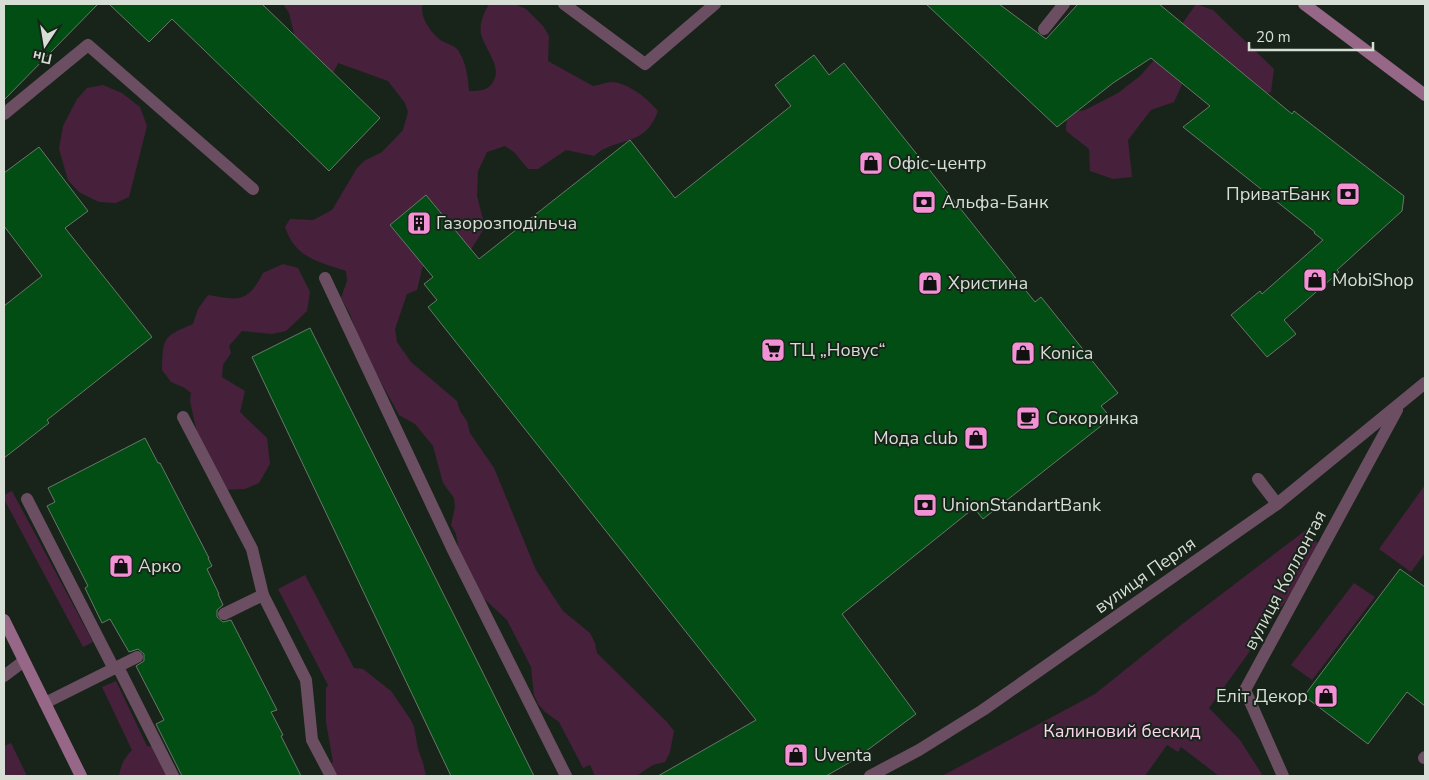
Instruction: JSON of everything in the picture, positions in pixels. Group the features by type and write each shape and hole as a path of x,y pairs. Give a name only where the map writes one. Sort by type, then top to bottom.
{"main road":[{"path":"1304,4 1425,94"},
{"path":"4,620 81,776"}],"street":[{"path":"564,4 645,64 715,4"},
{"path":"1044,30 1064,4"},
{"path":"4,114 88,45 253,189"},
{"path":"325,278 452,548 566,776"},
{"name":"вулиця Перля","path":"870,776 911,754 983,710 1277,504 1425,383"},
{"name":"вулиця Коллонтая","path":"1283,776 1245,690 1400,404"},
{"path":"183,417 252,549 263,595 306,680 312,740 331,776"},
{"path":"1258,479 1277,504"},
{"path":"27,499 173,776"},
{"path":"224,614 263,595"},
{"path":"45,703 137,657"},
{"path":"4,676 24,661"}],"green space":[{"path":"283,4 423,4 422,13 431,31 440,40 456,48 461,55 466,70 469,91 480,91 491,85 496,70 481,34 481,22 487,7 489,4 515,4 526,9 543,26 549,36 548,61 593,86 613,82 626,86 644,97 658,111 652,123 638,136 612,145 594,156 566,150 538,169 528,169 514,152 505,146 487,152 478,171 477,196 485,227 467,256 427,258 417,290 407,294 395,329 397,342 411,362 457,401 460,411 467,421 470,433 494,468 536,570 563,611 590,633 597,653 674,731 670,752 665,762 653,765 636,776 595,776 590,765 583,768 559,722 545,712 538,704 534,695 531,667 507,620 480,595 459,552 456,534 451,525 455,507 454,498 443,483 433,446 415,424 399,415 360,344 350,314 341,298 347,281 346,271 309,257 295,246 289,237 285,227 290,219 313,220 332,210 357,168 364,161 382,152 403,130 408,112 405,103 388,81 338,63 333,73 296,42 289,13"},
{"path":"1196,4 1213,10 1274,69 1271,92 1254,97 1185,78 1174,102 1151,110 1128,140 1132,177 1113,179 1090,171 1089,149 1066,131 1067,113 1085,110 1118,93 1140,76 1166,47"},
{"path":"103,85 122,93 140,107 147,126 129,197 116,203 99,202 79,192 68,180 59,149 63,126 77,99 87,88"},
{"path":"283,264 298,268 310,292 307,311 286,331 272,334 242,331 229,346 231,353 223,365 222,377 245,391 240,412 267,438 270,464 259,483 245,489 224,490 202,456 190,401 191,393 171,382 162,370 164,345 166,340 175,332 193,324 198,309 208,295 241,298 252,290 263,273"},
{"path":"1425,485 1425,553 1411,572 1379,549"},
{"path":"12,491 93,642 83,647 4,499 4,495"},
{"name":"Калиновий бескид","path":"1306,530 1323,549 1209,708 1240,740 1263,776 1219,776 1181,747 1178,752 1167,745 1145,776 942,776 1095,694 1181,625"},
{"path":"305,575 354,668 363,669 391,691 411,720 426,776 328,776 327,767 333,762 326,722 326,688 328,685 278,589"},
{"path":"1354,583 1375,597 1312,680 1291,665"},
{"path":"116,681 147,746 154,747 169,776 119,776 123,762 132,750 102,687"},
{"path":"11,743 27,776 4,776 4,746"}],"building":[{"path":"4,4 98,4 4,100"},
{"path":"109,4 262,4 380,118 329,171 172,19 149,42"},
{"path":"926,4 999,4 1046,39 1078,4 1159,4 1292,114 1294,111 1404,196 1402,211 1337,270 1339,272 1284,320 1296,334 1267,357 1231,315 1260,291 1262,294 1323,240 1183,127 1210,106 1151,58 1113,83 1057,127"},
{"name":"ТЦ „Новус“","path":"814,55 829,75 844,63 1035,302 1041,297 1118,393 1101,406 1111,418 983,519 974,508 842,614 916,714 854,760 826,776 658,776 756,720 428,307 437,300 424,284 433,277 390,225 426,195 479,259 630,140 675,198 791,106 775,85"},
{"path":"39,147 88,211 65,228 152,337 47,420 49,423 4,458 4,306 42,276 4,226 4,173"},
{"path":"310,328 534,776 451,776 252,357"},
{"path":"145,438 209,558 212,566 207,569 223,605 217,610 217,617 223,622 231,620 277,710 271,712 301,776 182,776 156,724 164,720 136,666 144,661 144,654 138,649 129,652 110,619 102,623 85,588 88,586 47,506 55,502 48,488"},
{"path":"1400,569 1425,587 1425,706 1407,692 1368,744 1304,696"}],"place":[{"name":"Офіс-центр","path":"871,163"},
{"name":"ПриватБанк","path":"1348,194"},
{"name":"Альфа-Банк","path":"924,202"},
{"name":"Газорозподільча","path":"419,223"},
{"name":"MobiShop","path":"1315,280"},
{"name":"Христина","path":"930,283"},
{"name":"ТЦ „Новус“","path":"773,350"},
{"name":"Konica","path":"1023,353"},
{"name":"Сокоринка","path":"1028,418"},
{"name":"Мода club","path":"976,438"},
{"name":"UnionStandartBank","path":"925,505"},
{"name":"Арко","path":"121,566"},
{"name":"Еліт Декор","path":"1326,696"},
{"name":"Uventa","path":"796,755"}]}
